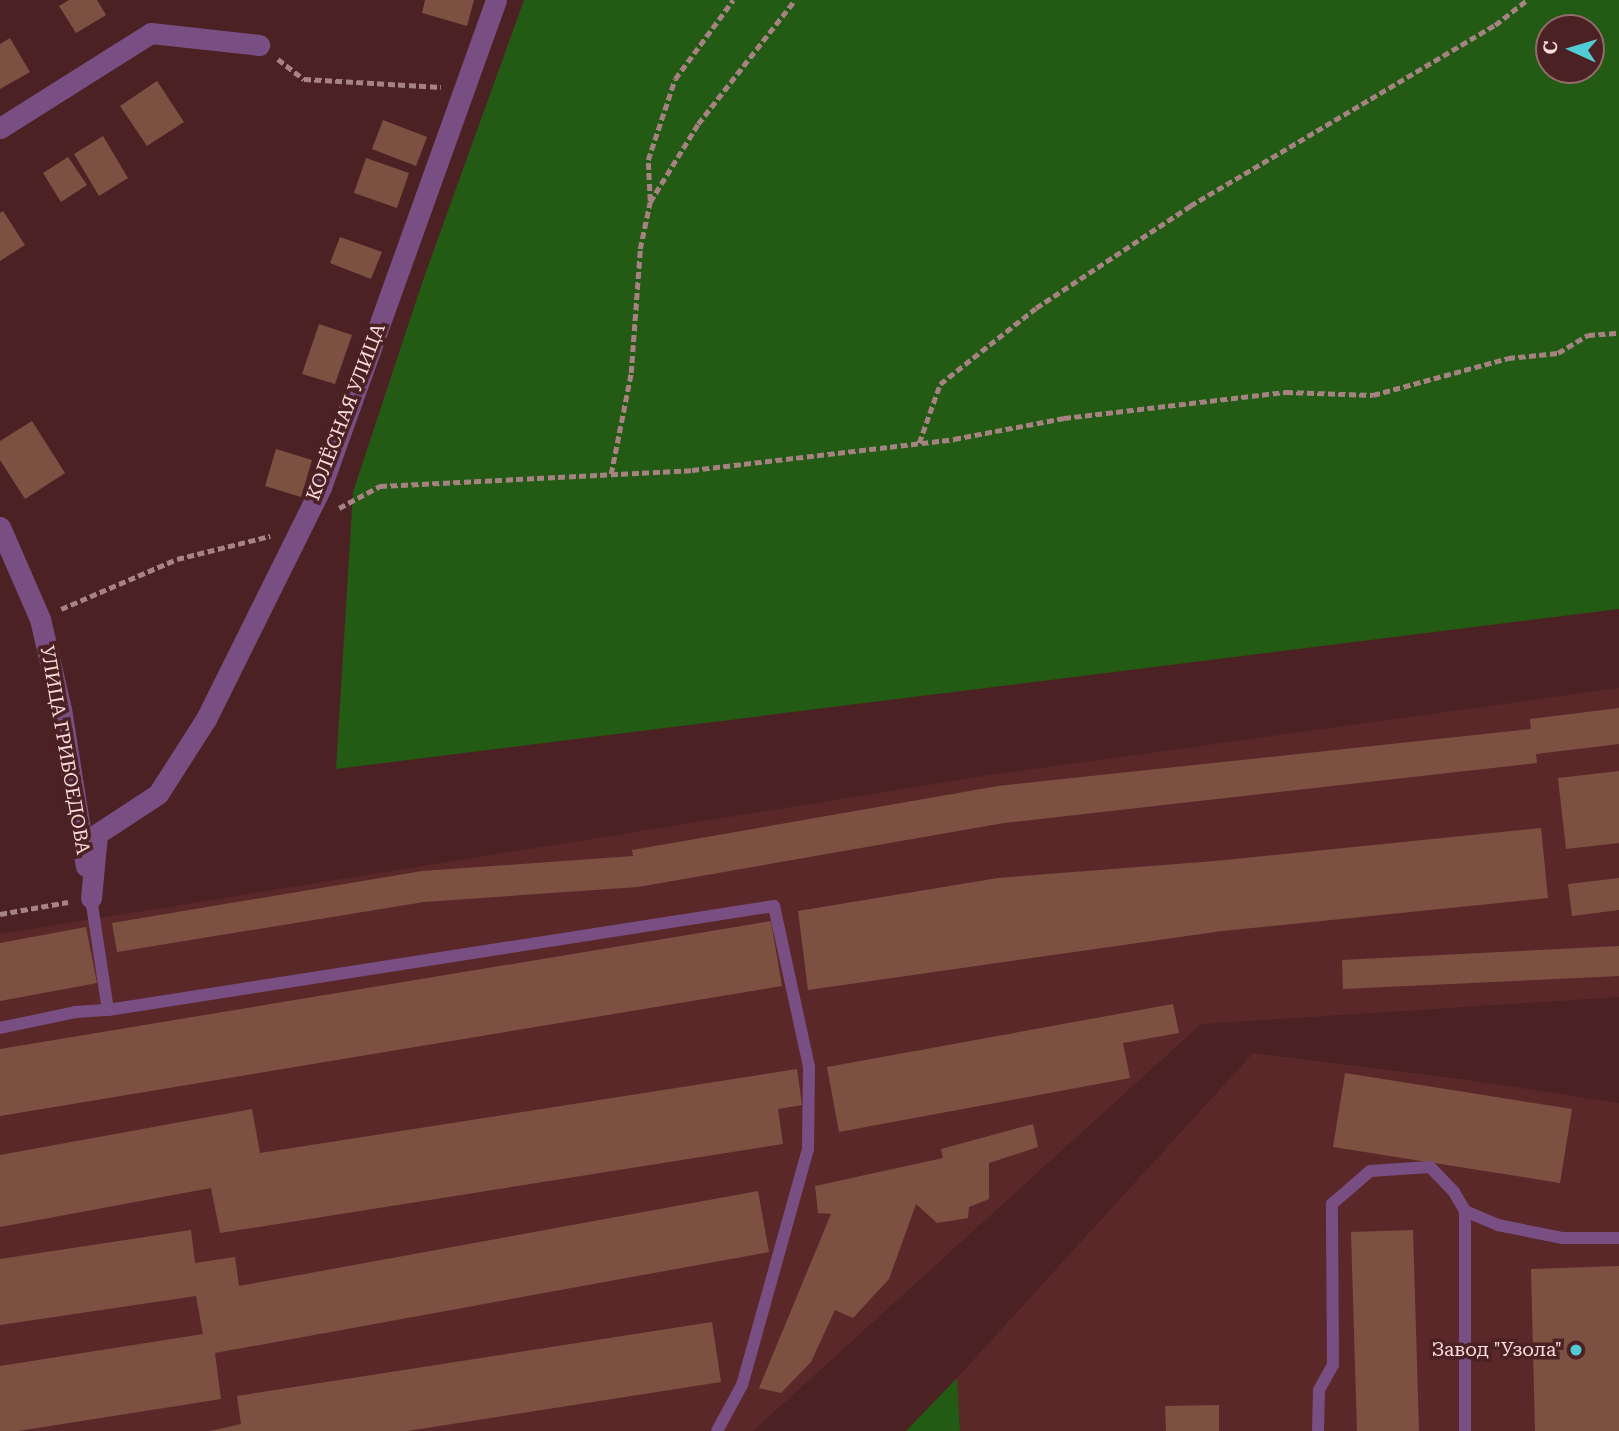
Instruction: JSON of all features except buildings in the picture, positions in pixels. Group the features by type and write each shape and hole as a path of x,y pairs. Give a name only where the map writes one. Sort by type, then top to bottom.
{"street":[{"name":"КОЛЁСНАЯ УЛИЦА","path":"91,898 97,834 158,794 206,719 321,487 496,0"},
{"path":"0,128 151,33 259,45"},
{"name":"УЛИЦА ГРИБОЕДОВА","path":"0,527 40,619 61,709 91,898"}],"lane":[{"path":"91,898 108,1010"},
{"path":"0,1028 76,1012 108,1010 774,906 808,1067 808,1149 742,1385 718,1431"},
{"path":"1318,1431 1319,1390 1333,1365 1332,1204 1370,1171 1430,1167 1454,1192 1465,1211 1465,1431"},
{"path":"1465,1211 1498,1225 1562,1238 1619,1238"}],"path":[{"path":"611,474 631,373 640,249 650,202 648,160 675,79 733,0"},
{"path":"650,202 698,124 795,0"},
{"path":"919,443 940,384 1036,308 1190,206 1495,25 1527,0"},
{"path":"259,45 304,79 466,88"},
{"path":"40,619 177,559 299,529 380,486 692,470 919,443 1064,418 1286,392 1373,395 1508,358 1558,353 1588,335 1619,333"},
{"path":"0,914 91,898"}],"shaded area":[{"path":"1619,688 1619,997 1201,1024 753,1431 0,1431 0,934 984,776"},
{"name":"Завод \"Узола\"","path":"1253,1053 1468,1080 1619,1103 1619,1431 960,1431 957,1378"}],"green space":[{"path":"524,0 1619,0 1619,609 336,769 353,492 422,283"},
{"path":"957,1378 960,1431 906,1431"}],"place":[{"name":"Завод \"Узола\"","path":"1576,1350"}]}
